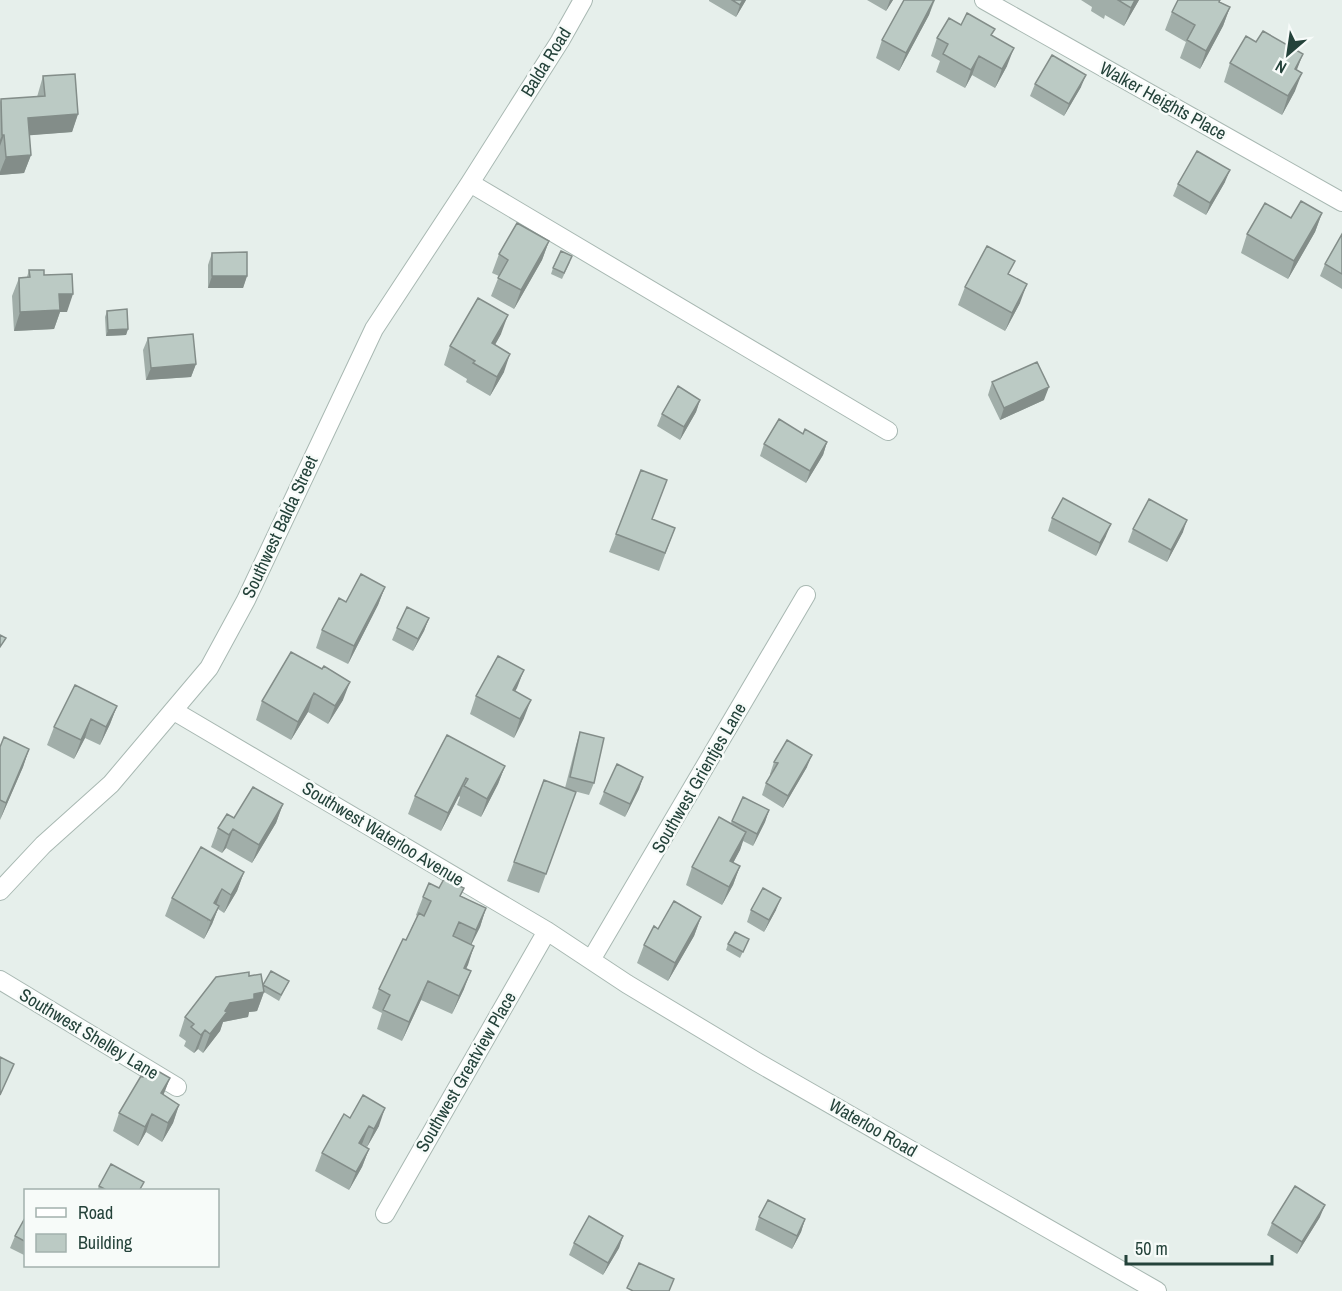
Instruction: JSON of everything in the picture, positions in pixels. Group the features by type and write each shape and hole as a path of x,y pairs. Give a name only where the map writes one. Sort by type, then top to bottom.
{"street":[{"name":"Balda Road","path":"507,124 560,41 583,0"},
{"name":"Walker Heights Place","path":"984,0 1342,202"},
{"name":"Southwest Balda Street","path":"0,891 43,844 111,784 209,668 246,600 374,329 507,124"},
{"path":"470,183 888,431"},
{"name":"Southwest Grientjes Lane","path":"591,960 806,595"},
{"name":"Southwest Waterloo Avenue","path":"174,711 547,931 591,960"},
{"name":"Southwest Greatview Place","path":"386,1214 547,931"},
{"name":"Waterloo Road","path":"591,960 757,1062 1157,1291"},
{"name":"Southwest Shelley Lane","path":"0,980 177,1087"}],"building":[{"path":"732,0 743,0 740,5"},
{"path":"904,0 934,0 906,53 882,40"},
{"path":"1118,0 1135,0 1131,8"},
{"path":"1178,0 1220,0 1219,2 1230,7 1206,51 1187,40 1195,25 1172,12"},
{"path":"967,13 995,29 991,35 1014,48 1002,69 979,56 971,70 943,54 948,44 937,38 949,18 961,25"},
{"path":"1263,31 1303,54 1295,69 1302,73 1288,96 1230,63 1246,36 1256,42"},
{"path":"1052,55 1086,75 1069,104 1035,84"},
{"path":"75,74 78,114 28,118 31,155 6,157 4,135 2,135 1,99 45,96 43,76"},
{"path":"1197,151 1230,170 1210,203 1178,184"},
{"path":"1301,201 1322,213 1294,261 1247,234 1265,203 1291,218"},
{"path":"517,223 549,241 521,290 498,278 508,260 499,254"},
{"path":"1342,234 1342,274 1325,264"},
{"path":"987,246 1015,261 1008,274 1027,284 1012,313 965,287"},
{"path":"561,251 572,256 564,273 553,268"},
{"path":"247,252 247,276 212,276 212,253"},
{"path":"29,270 44,270 44,275 72,274 73,294 59,294 60,310 20,312 19,278 30,277"},
{"path":"478,298 508,315 492,343 510,354 497,377 450,346"},
{"path":"127,309 128,329 108,330 107,311"},
{"path":"193,334 196,364 151,368 148,338"},
{"path":"1037,362 1049,387 1004,408 992,382"},
{"path":"678,386 700,400 684,427 662,414"},
{"path":"779,419 803,434 805,429 827,442 810,471 764,444"},
{"path":"641,470 667,480 652,519 675,528 665,553 616,534"},
{"path":"1063,498 1111,524 1100,543 1052,518"},
{"path":"1149,499 1187,520 1171,550 1133,529"},
{"path":"361,574 385,587 354,646 322,630 339,598 346,602"},
{"path":"407,607 429,618 418,639 397,628"},
{"path":"0,635 6,638 0,647"},
{"path":"291,652 322,669 324,666 350,682 335,706 314,693 298,722 262,701"},
{"path":"498,656 524,670 513,690 531,700 520,719 476,696"},
{"path":"75,685 117,706 106,727 91,719 81,740 54,727"},
{"path":"580,732 604,738 594,783 570,777"},
{"path":"447,735 505,766 487,799 464,786 468,779 466,778 448,813 415,796"},
{"path":"4,737 29,749 6,803 0,800 0,747"},
{"path":"787,740 812,755 788,796 766,783 778,763 774,762"},
{"path":"617,764 643,777 630,804 604,792"},
{"path":"544,780 576,792 546,874 514,862"},
{"path":"253,787 283,804 259,845 233,829 229,835 218,828 227,814 234,818"},
{"path":"743,797 769,810 757,834 732,821"},
{"path":"719,817 746,832 730,861 740,866 729,887 692,867"},
{"path":"201,847 244,872 231,895 222,889 214,903 219,906 211,921 172,898"},
{"path":"444,879 464,888 460,896 486,908 476,930 459,922 453,936 474,946 464,968 471,971 459,996 428,981 409,1022 383,1010 390,995 379,989 403,939 406,940 419,913 424,916 431,901 423,897 429,883 439,888"},
{"path":"763,888 781,898 769,920 751,910"},
{"path":"674,901 701,917 675,963 644,945 654,926 658,929"},
{"path":"735,932 749,939 743,952 728,944"},
{"path":"271,971 289,981 281,995 263,985"},
{"path":"249,972 249,976 261,974 264,992 254,994 254,999 230,1003 225,1011 227,1012 210,1034 205,1030 201,1035 191,1027 194,1024 185,1017 216,977"},
{"path":"0,1057 14,1064 0,1095"},
{"path":"149,1066 170,1078 161,1093 179,1105 168,1123 152,1114 145,1127 119,1113"},
{"path":"363,1095 385,1108 374,1129 369,1126 359,1143 369,1149 356,1172 322,1153 344,1114 350,1118"},
{"path":"111,1164 144,1182 140,1189 104,1189 99,1186"},
{"path":"1295,1186 1325,1205 1302,1242 1272,1223"},
{"path":"768,1200 805,1219 797,1236 759,1217"},
{"path":"589,1216 623,1236 608,1263 574,1243"},
{"path":"24,1220 24,1241 15,1236"},
{"path":"639,1263 674,1279 669,1291 633,1291 627,1288"}]}
